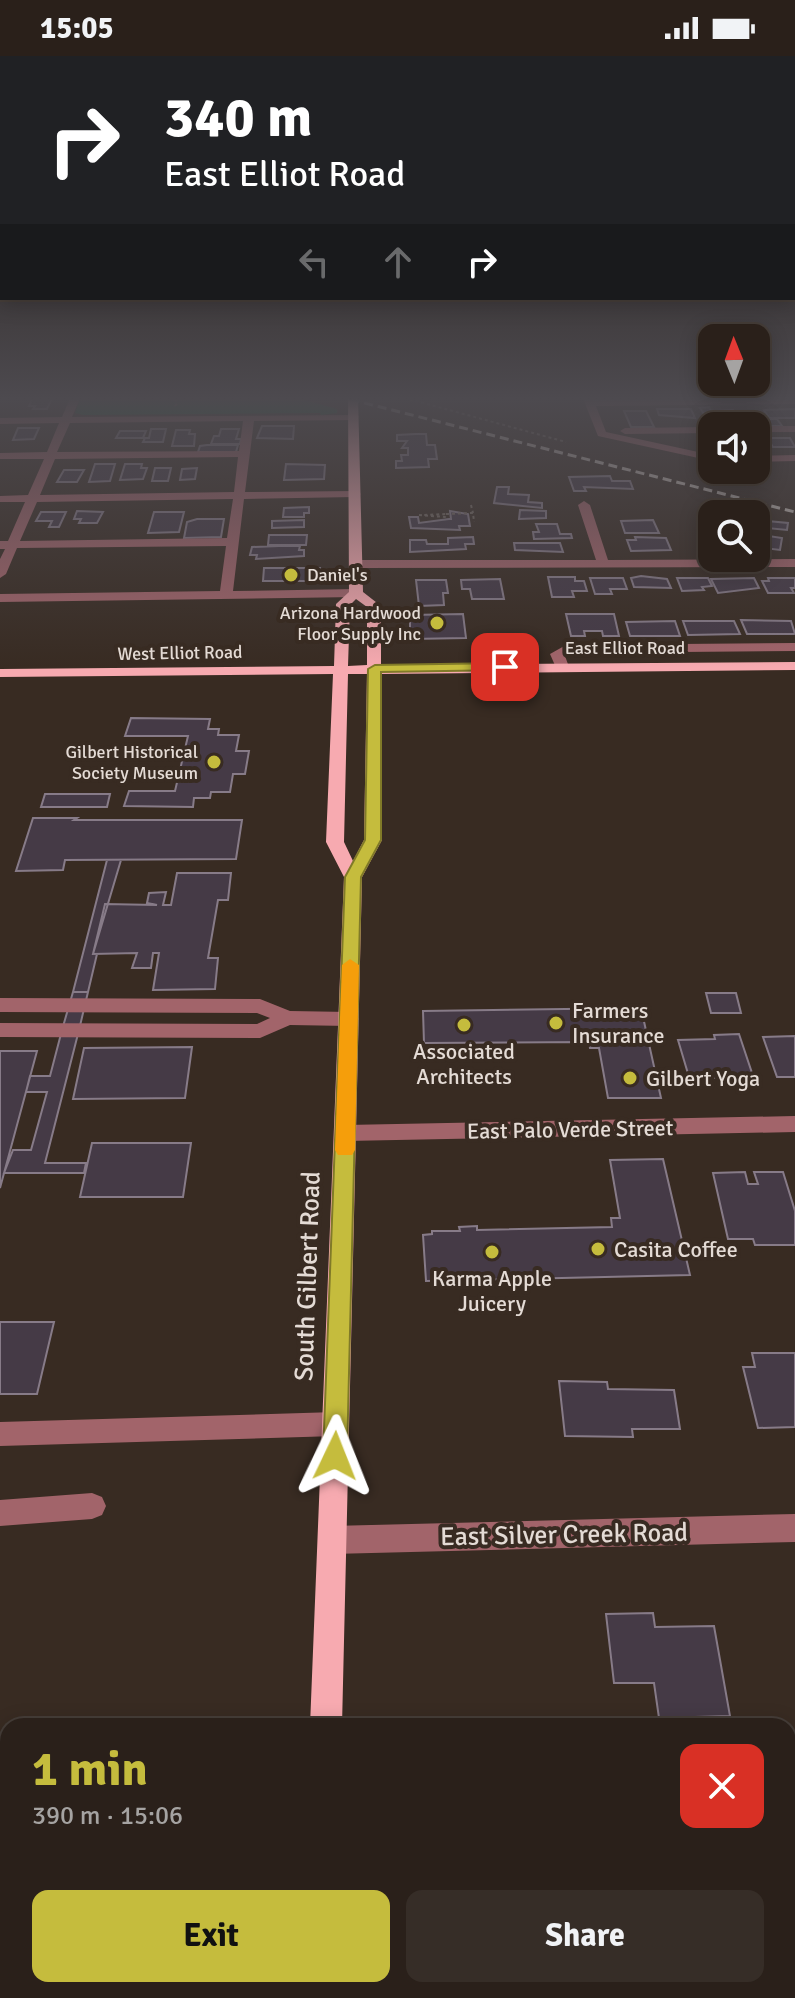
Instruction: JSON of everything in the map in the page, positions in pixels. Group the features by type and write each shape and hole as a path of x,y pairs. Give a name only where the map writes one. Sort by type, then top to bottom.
{"main road":[{"path":"355,487 356,593"},
{"name":"South Gilbert Road","path":"326,1718 353,877 373,840 367,669 374,606 356,593 343,604 335,842 353,877"},
{"name":"East Elliot Road","path":"367,669 795,666"},
{"name":"West Elliot Road","path":"0,673 367,669"}],"street":[{"path":"0,574 6,545 37,487"},
{"path":"226,595 242,487"},
{"path":"0,499 355,494"},
{"path":"584,505 603,563"},
{"path":"6,545 234,542"},
{"path":"356,564 795,563"},
{"path":"0,598 356,593"},
{"path":"490,639 492,651 505,667"},
{"path":"505,667 509,653 507,639"},
{"path":"562,667 557,654 566,649 795,647"},
{"path":"0,1005 260,1006 287,1018 349,1019"},
{"path":"36,1030 44,1005"},
{"path":"122,1031 127,1006"},
{"path":"0,1030 260,1031 287,1018"},
{"name":"East Palo Verde Street","path":"346,1133 795,1124"},
{"path":"0,1434 336,1424"},
{"path":"0,1513 92,1506"},
{"name":"East Silver Creek Road","path":"332,1540 795,1528"}],"path":[{"path":"471,505 474,522"},
{"path":"420,515 445,517 446,514 473,513"}],"building":[{"path":"497,487 509,487 508,494 529,495 528,502 542,503 542,508 494,503"},
{"path":"572,487 632,487 633,489 584,487 586,491 574,491"},
{"path":"309,507 309,513 304,513 304,517 283,517 284,508"},
{"path":"520,510 546,511 546,518 519,519"},
{"path":"77,511 103,512 97,523 79,523 81,519 74,519"},
{"path":"450,511 468,514 470,526 459,526 460,530 411,528 409,517 418,517 419,523 451,519"},
{"path":"41,512 66,512 59,527 49,527 52,521 36,521"},
{"path":"154,512 184,512 179,532 148,533"},
{"path":"224,519 221,537 184,538 187,522"},
{"path":"304,520 304,527 272,528 272,521"},
{"path":"653,520 659,533 625,533 621,521"},
{"path":"770,521 788,523 787,530 770,528"},
{"path":"536,524 557,524 560,534 571,534 572,538 534,539 533,532 539,532"},
{"path":"269,535 307,535 306,545 268,545"},
{"path":"770,536 782,538 780,550 770,549"},
{"path":"473,537 474,544 465,544 466,549 410,552 410,540 448,544 448,538"},
{"path":"635,537 666,538 671,550 631,551 627,540 636,540"},
{"path":"514,543 560,543 563,552 515,550"},
{"path":"300,546 299,550 304,550 304,556 256,559 257,555 250,555 252,547"},
{"name":"Daniel's","path":"264,568 320,568 319,581 263,581"},
{"path":"548,577 575,577 575,581 584,581 587,591 572,591 574,597 552,597"},
{"path":"590,578 623,578 627,589 610,589 612,594 595,594"},
{"path":"631,578 667,579 671,588 634,587"},
{"path":"677,578 708,578 712,586 702,587 704,590 682,591"},
{"path":"754,578 759,588 718,593 711,579"},
{"path":"768,578 795,578 795,588 791,588 794,593 768,593 762,581 769,581"},
{"path":"500,579 504,599 472,599 470,589 462,589 461,580"},
{"path":"416,580 446,580 448,593 443,593 444,605 419,606"},
{"name":"Arizona Hardwood Floor Supply Inc","path":"463,614 466,638 410,639 410,615"},
{"path":"566,614 614,614 619,636 603,636 602,631 584,631 585,636 571,636"},
{"path":"741,620 791,621 795,634 747,634"},
{"path":"675,621 680,636 630,636 626,622"},
{"path":"683,621 734,621 740,634 688,635"},
{"name":"Gilbert Historical Society Museum","path":"131,718 210,719 208,729 219,729 218,735 239,735 236,751 249,751 245,774 233,774 230,792 211,792 210,798 194,798 193,807 124,806 129,791 175,791 188,736 125,736"},
{"name":"Gilbert Historical Society Museum","path":"45,794 110,794 107,807 41,807"},
{"path":"33,818 242,820 236,859 65,860 63,870 16,871"},
{"path":"107,860 121,860 93,954 97,954 88,992 73,992"},
{"path":"177,873 231,873 228,900 218,900 208,958 218,958 215,989 153,990 159,953 153,953 151,968 132,968 137,953 93,954 105,904 157,905 147,903 149,893 166,892 163,905 171,905"},
{"path":"73,992 88,992 79,1030 62,1030"},
{"path":"706,993 736,993 741,1013 711,1013"},
{"path":"641,1008 661,1098 608,1098 599,1048 590,1048 589,1042 424,1043 423,1011"},
{"path":"62,1030 79,1030 45,1163 86,1163 84,1173 4,1173 13,1150 31,1150 47,1092 26,1092 30,1076 50,1076"},
{"path":"739,1034 754,1079 689,1077 678,1040 715,1039 714,1035"},
{"path":"795,1036 795,1077 777,1077 763,1037"},
{"path":"192,1047 185,1098 73,1099 84,1048"},
{"path":"0,1051 37,1051 0,1188"},
{"path":"92,1143 191,1143 183,1197 80,1197"},
{"path":"663,1159 690,1275 426,1281 423,1235 432,1234 432,1231 460,1231 459,1227 477,1226 477,1230 612,1227 611,1218 620,1218 610,1160"},
{"path":"745,1172 748,1184 758,1184 754,1172 783,1172 795,1211 795,1245 755,1245 753,1239 728,1239 713,1173"},
{"path":"0,1322 54,1322 37,1394 0,1394"},
{"path":"752,1353 795,1353 795,1427 758,1428 743,1367 755,1367"},
{"path":"559,1381 607,1382 608,1389 674,1390 680,1429 632,1429 633,1437 565,1436"},
{"path":"653,1613 655,1627 714,1626 730,1716 659,1718 654,1683 614,1683 606,1614"}],"railway":[{"path":"695,487 795,512"}],"slow traffic":[{"path":"345,1150 350,965"}],"place":[{"name":"Daniel's","path":"291,575"},
{"name":"Arizona Hardwood Floor Supply Inc","path":"437,623"},
{"name":"Gilbert Historical Society Museum","path":"214,762"},
{"name":"Farmers Insurance","path":"556,1023"},
{"name":"Associated Architects","path":"464,1025"},
{"name":"Gilbert Yoga","path":"630,1078"},
{"name":"Casita Coffee","path":"598,1249"},
{"name":"Karma Apple Juicery","path":"492,1252"}],"route":[{"path":"335,1456 353,877 373,840 375,669 505,667"}]}
